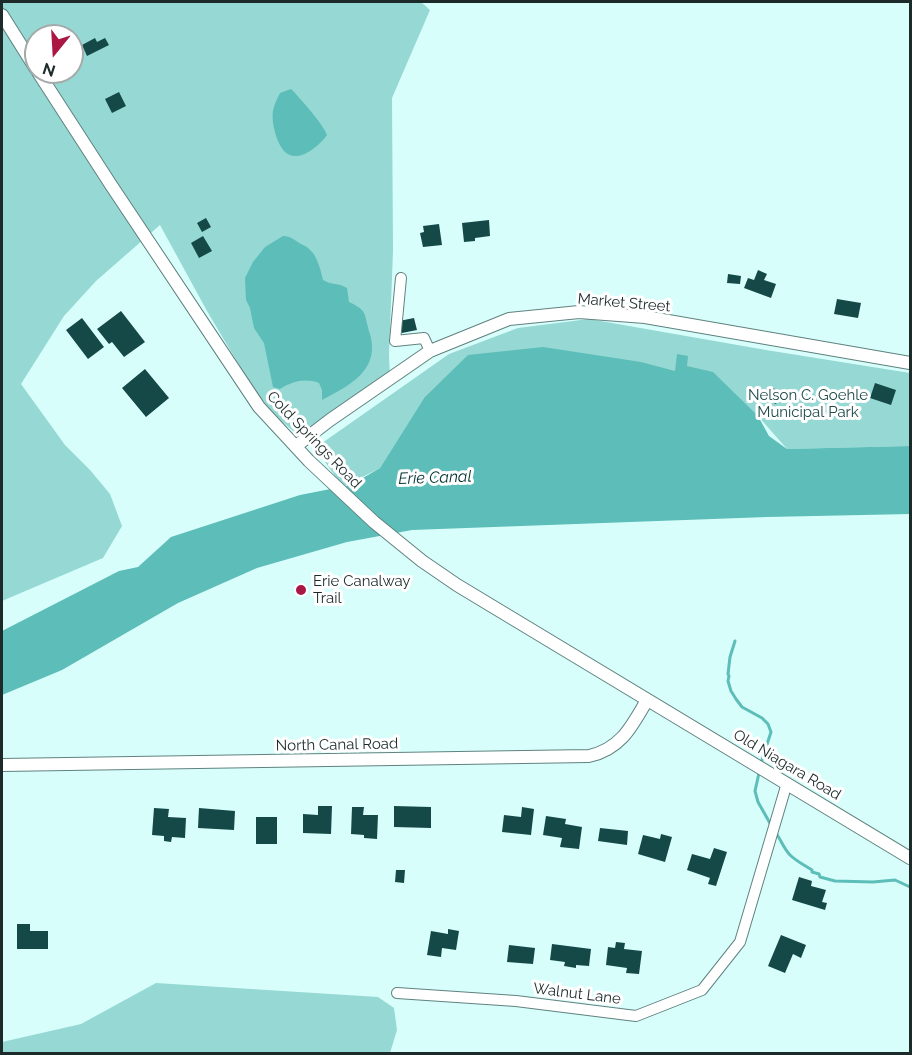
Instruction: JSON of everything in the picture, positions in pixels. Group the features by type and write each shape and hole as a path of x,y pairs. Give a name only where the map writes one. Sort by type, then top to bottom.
{"street":[{"name":"Cold Springs Road","path":"2,15 24,50"},
{"name":"Cold Springs Road","path":"46,84 259,407 309,461 374,522 422,561 457,585 647,700"},
{"path":"401,278 395,341 424,338 430,351"},
{"name":"Market Street","path":"296,446 430,351 509,319 579,312 645,317 910,363"},
{"name":"North Canal Road","path":"2,765 589,756 604,752 620,740 647,700"},
{"name":"Old Niagara Road","path":"647,700 910,858"},
{"name":"Walnut Lane","path":"397,993 516,1001 636,1016 702,990 740,942 787,783"}],"green space":[{"path":"2,2 421,2 430,10 392,98 393,251 390,378 299,436 272,413 249,382 160,225 96,281 64,316 21,384 65,445 110,494 122,526 103,558 2,601"},
{"name":"Nelson C. Goehle Municipal Park","path":"589,319 910,373 910,446 787,449 758,416 424,398 380,468 343,487 315,448 449,354 518,328"},
{"path":"156,983 378,997 394,1008 397,1030 390,1053 2,1053 2,1042 81,1024"}],"water":[{"path":"291,89 316,118 327,135 315,148 299,156 293,156 284,151 278,141 273,122 273,109 280,93"},
{"path":"283,236 312,252 323,280 347,288 349,302 363,311 369,331 372,344 367,366 353,382 322,400 322,390 319,383 314,381 299,381 280,389 273,387 264,343 254,328 246,300 245,278 253,262 265,247"},
{"name":"Erie Canal","path":"543,347 641,362 675,371 677,354 688,356 687,366 713,372 758,416 769,436 787,449 910,446 910,514 412,530 347,542 257,568 178,603 62,670 2,695 2,631 119,571 138,567 171,537 300,495 351,485 380,468 424,398 468,355"}],"building":[{"path":"95,38 97,42 105,38 109,45 87,56 84,44"},
{"path":"119,92 126,106 112,113 105,99"},
{"path":"206,218 211,227 202,232 197,223"},
{"path":"489,220 490,236 464,242 462,223"},
{"path":"439,224 442,245 423,247 420,233 424,232 423,226"},
{"path":"203,236 212,251 199,258 191,243"},
{"path":"758,270 767,274 764,280 776,284 771,298 744,288 748,278 754,280"},
{"path":"728,274 741,276 740,284 727,283"},
{"path":"837,299 861,303 858,318 834,314"},
{"path":"121,311 145,342 124,357 97,329"},
{"path":"82,318 104,347 88,359 66,330"},
{"path":"414,318 417,330 402,333 399,321"},
{"path":"145,369 169,398 146,417 122,388"},
{"path":"875,383 896,390 891,405 870,398"},
{"path":"768,386 782,392 776,404 763,398"},
{"path":"318,806 332,806 331,834 303,833 303,814 318,815"},
{"path":"394,806 431,807 431,828 394,827"},
{"path":"352,807 364,807 363,815 378,815 377,839 351,834"},
{"path":"522,807 534,809 531,835 502,832 504,815 521,817"},
{"path":"154,808 169,809 168,817 186,818 185,838 172,837 171,842 164,841 164,836 152,835"},
{"path":"199,808 235,811 234,830 198,828"},
{"path":"546,816 566,819 565,824 582,827 579,849 560,847 562,838 543,835"},
{"path":"256,817 277,817 277,844 256,844"},
{"path":"600,828 628,831 627,845 598,841"},
{"path":"661,834 672,837 665,862 638,854 643,835 660,839"},
{"path":"714,848 727,852 716,886 708,884 710,878 687,870 692,854 710,859"},
{"path":"396,870 405,870 404,883 395,882"},
{"path":"799,877 812,881 811,886 826,890 822,902 827,903 825,910 792,900"},
{"path":"17,924 30,924 30,931 48,931 48,949 17,949"},
{"path":"448,929 459,931 456,950 442,948 441,957 427,955 431,931 448,934"},
{"path":"781,935 806,945 801,958 793,954 785,973 768,966"},
{"path":"616,942 625,943 624,949 642,951 639,974 626,973 627,968 606,965 608,947 615,948"},
{"path":"552,944 591,949 589,966 576,965 576,968 564,966 565,962 550,960"},
{"path":"509,945 535,948 533,964 507,962"}],"waterway":[{"path":"735,641 728,674 731,691 742,707 768,724 771,732 761,763"},
{"path":"759,773 755,791 758,802 771,825"},
{"path":"776,833 790,855 812,872 819,874 820,877 835,881 895,880 910,887"}],"place":[{"name":"Erie Canalway Trail","path":"301,590"}]}
